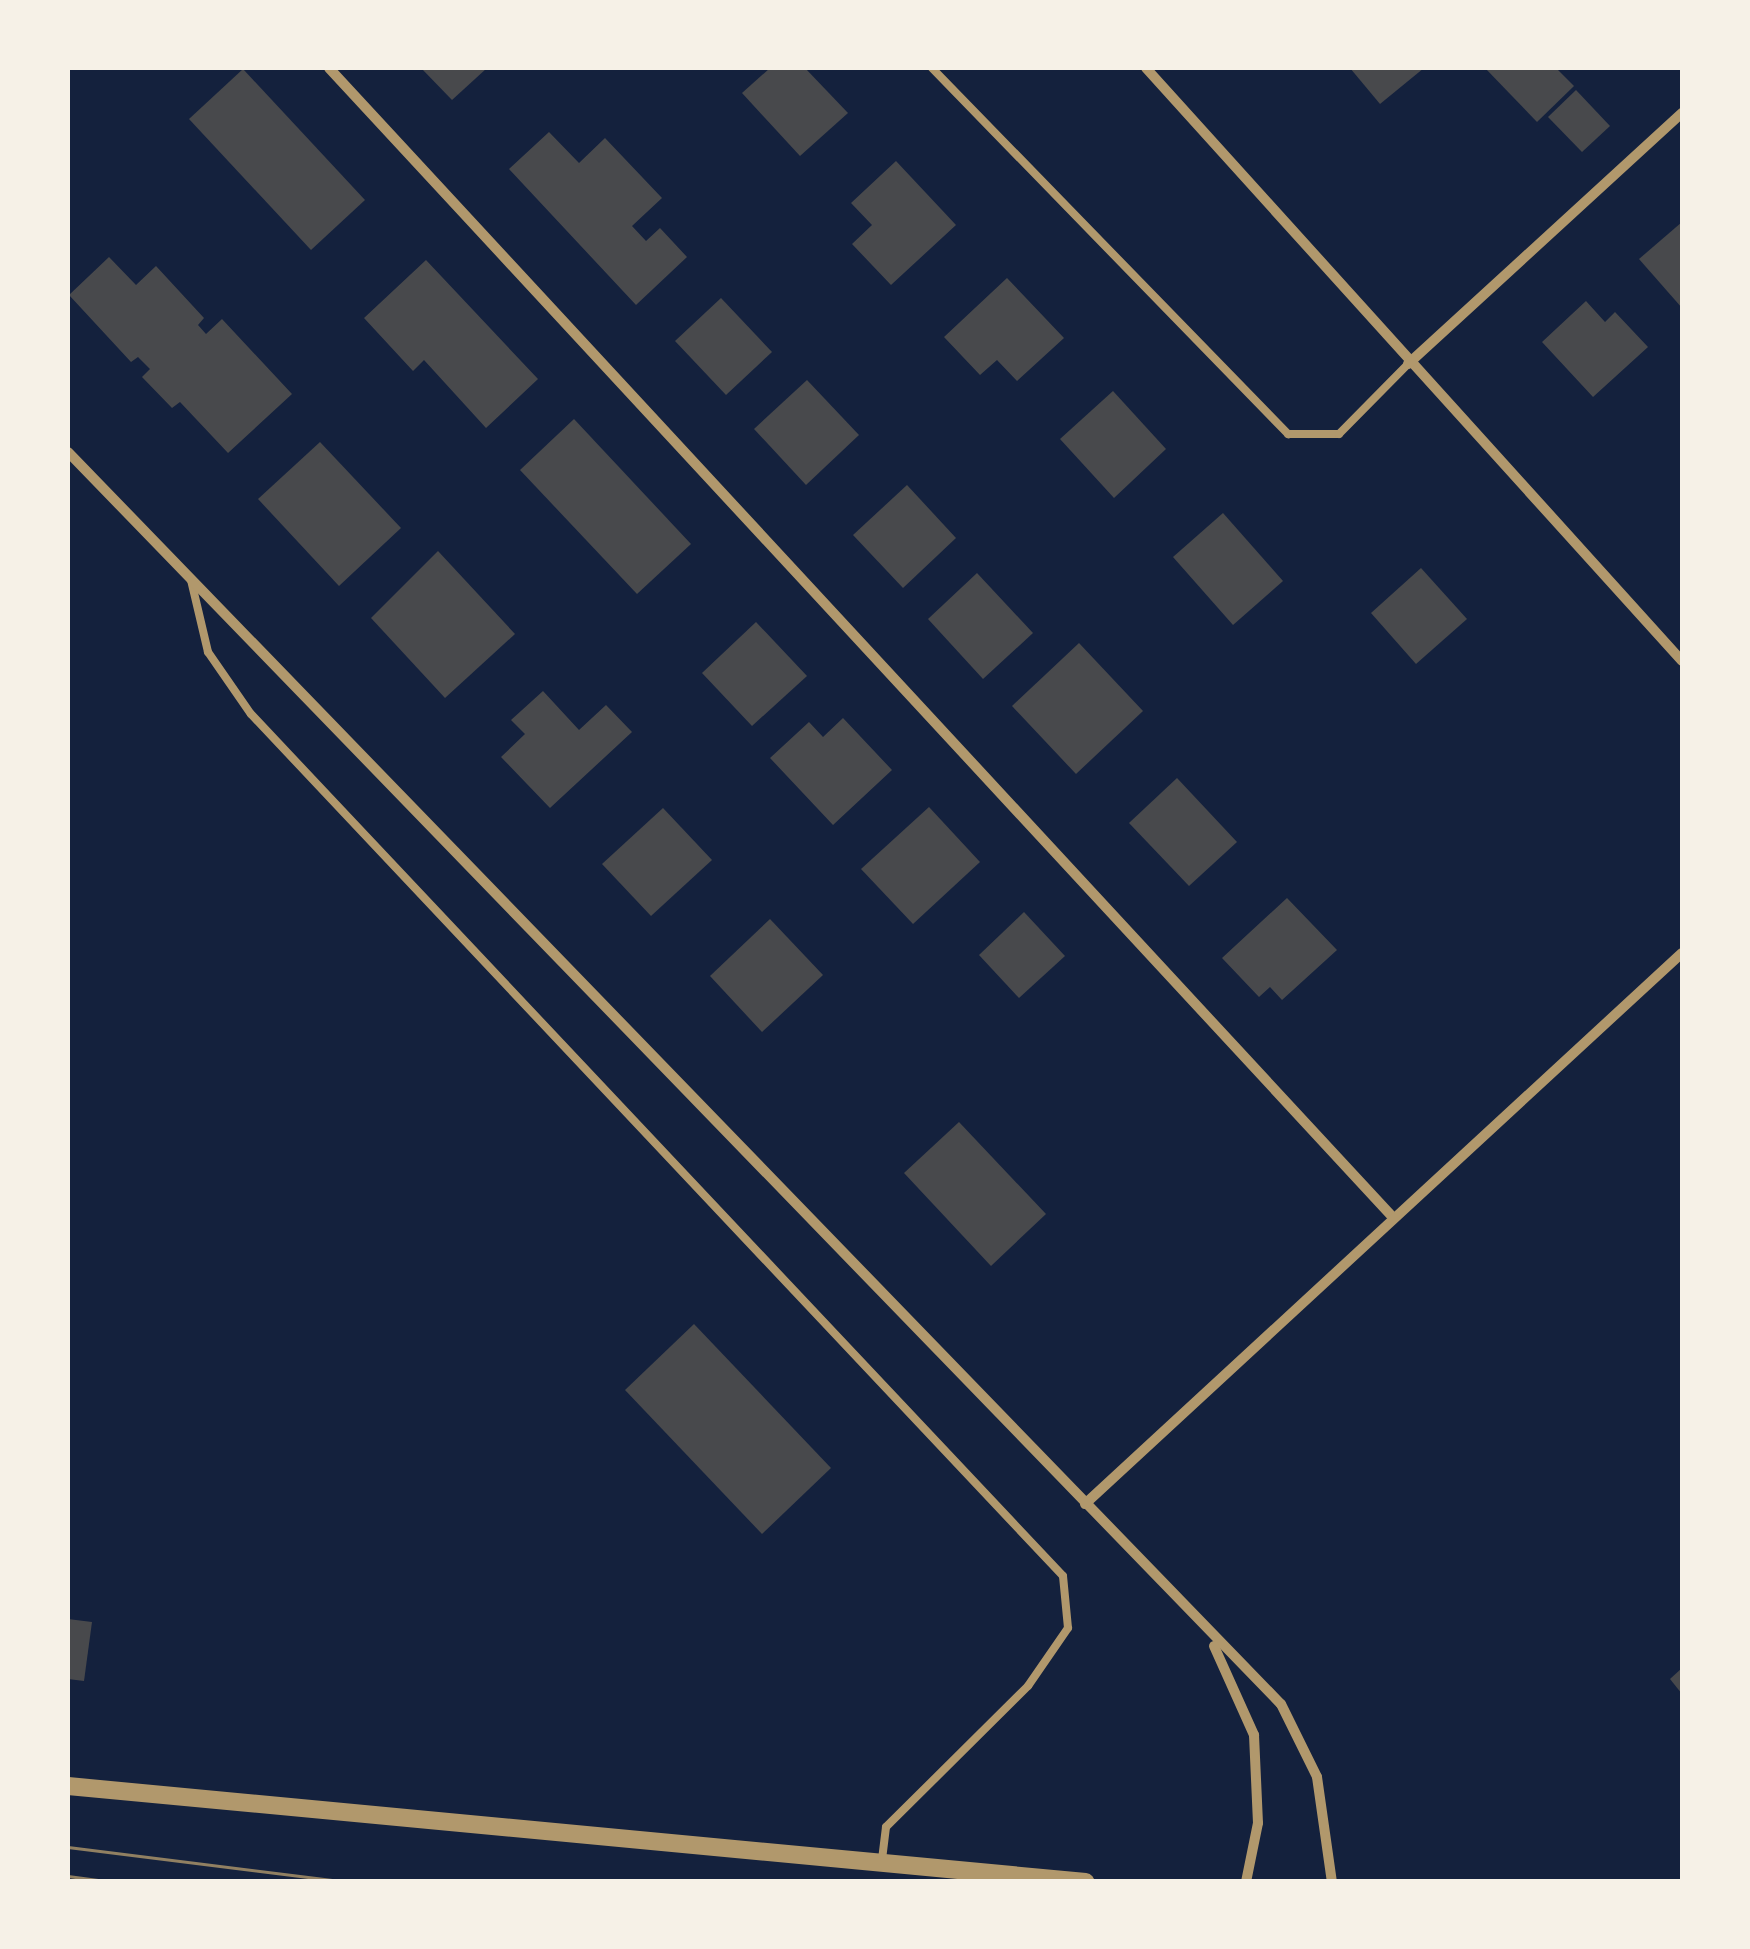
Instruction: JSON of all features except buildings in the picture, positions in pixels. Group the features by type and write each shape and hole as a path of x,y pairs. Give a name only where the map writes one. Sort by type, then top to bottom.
{"street":[{"path":"330,68 1390,1214"},
{"path":"1146,68 1408,364 1682,661"},
{"path":"1408,364 1682,112"},
{"path":"68,452 1085,1504 1304,1739 1332,1882"},
{"path":"1085,1504 1390,1214 1682,952"},
{"path":"1206,1632 1254,1735 1258,1823 1246,1882"},
{"path":"68,1786 1085,1882"}],"lane":[{"path":"932,68 1288,434 1340,434 1408,364"},
{"path":"192,580 208,652 251,714 1063,1576 1068,1628 1028,1686 886,1827 881,1864"}],"tram line":[{"path":"68,1847 350,1882"},
{"path":"68,1876 113,1882"}]}
